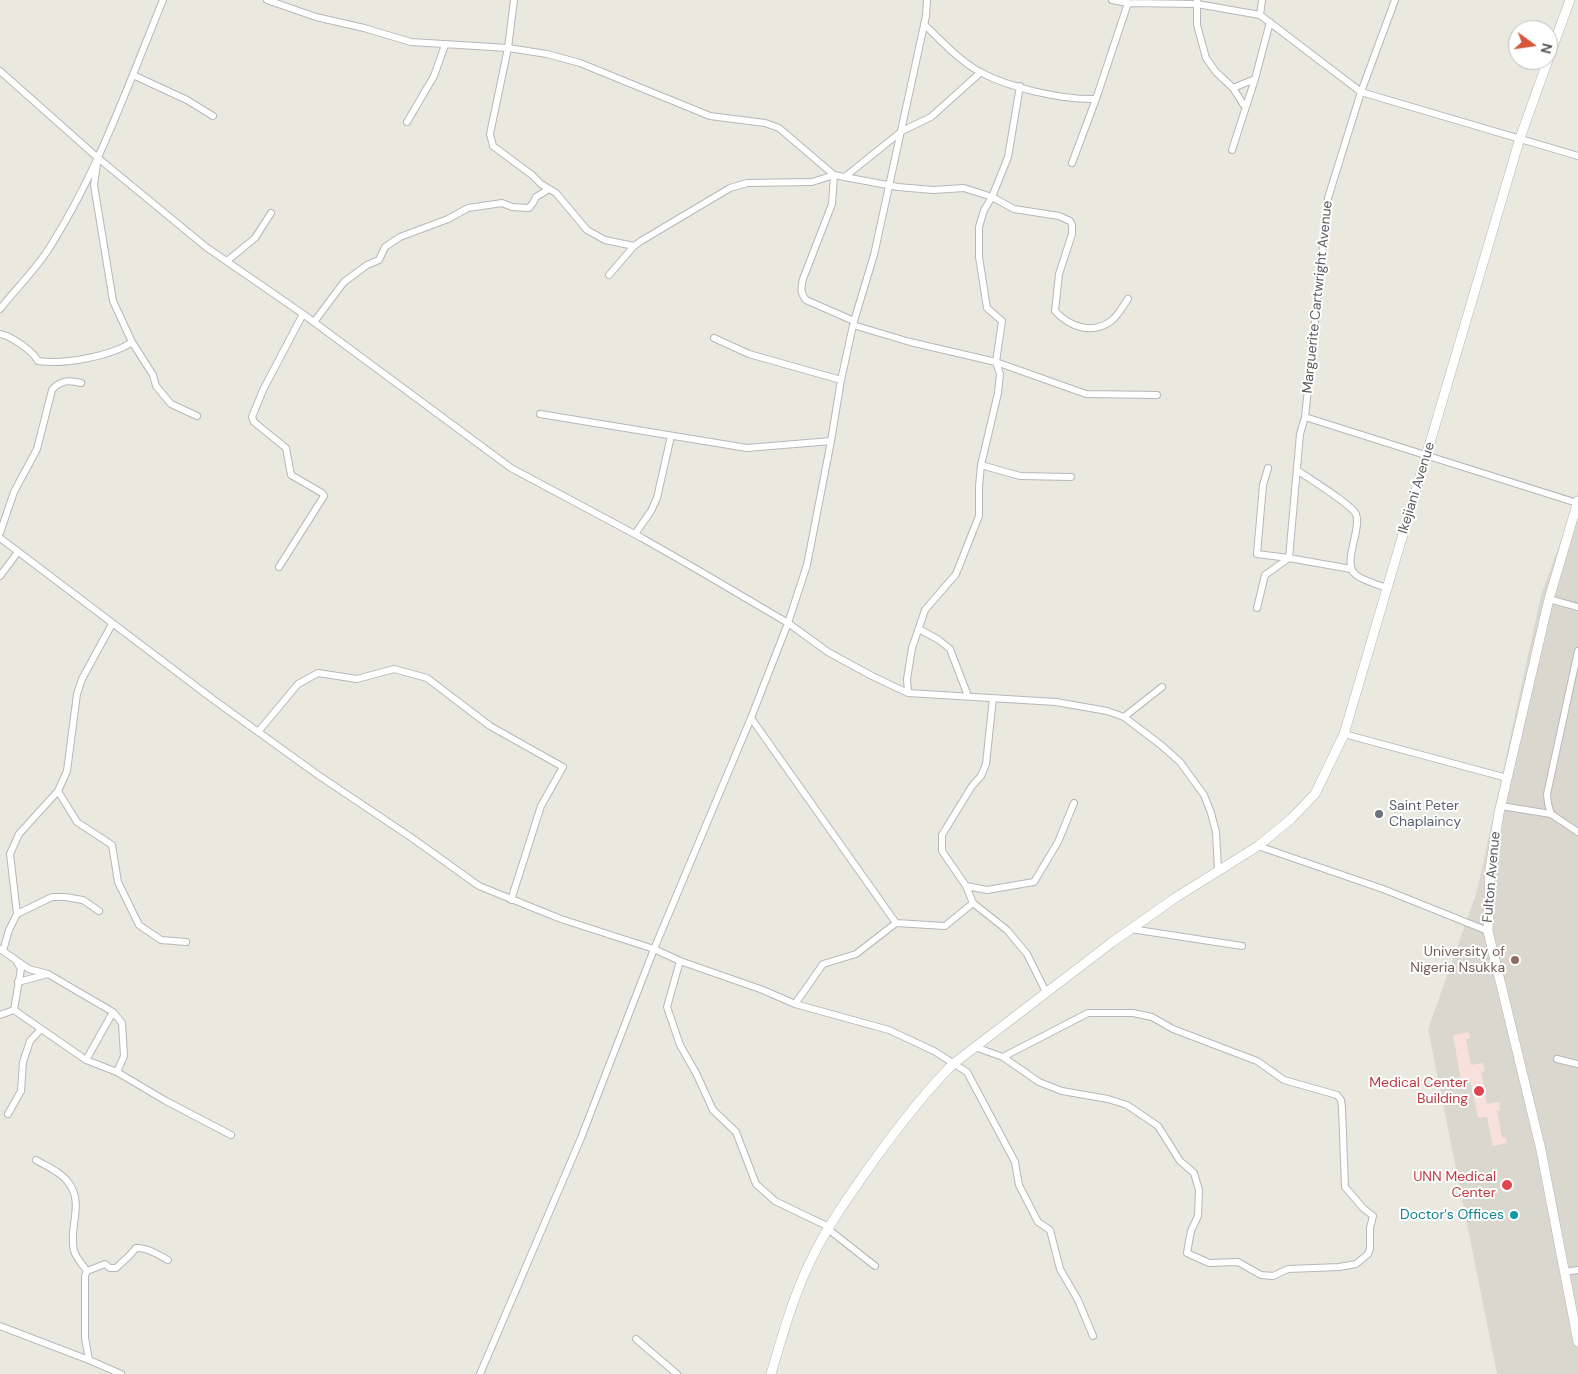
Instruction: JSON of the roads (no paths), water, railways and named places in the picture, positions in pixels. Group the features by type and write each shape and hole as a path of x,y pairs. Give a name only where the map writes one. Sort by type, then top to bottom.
{"street":[{"path":"0,309 45,254 66,220 98,158 163,0"},
{"path":"267,0 316,17 364,28 411,42 508,48 547,54 580,63 710,116 765,123 783,130 834,175"},
{"path":"514,0 508,48 490,134 493,146 556,193 587,230 604,240 634,246"},
{"path":"480,1374 581,1138 654,949 751,718 788,623 807,566 841,380 854,323 874,255 902,131 924,24 927,0"},
{"path":"1112,0 1128,3 1197,2 1260,15 1360,92 1578,156"},
{"path":"1260,15 1262,0"},
{"name":"Marguerite Cartwright Avenue","path":"1288,558 1300,434 1306,417 1328,198 1360,92 1395,0"},
{"name":"Ikejiani Avenue","path":"1558,33 1570,0"},
{"path":"1197,2 1198,25 1206,58 1216,72 1233,88 1245,107"},
{"path":"1072,163 1096,99 1128,3"},
{"path":"1232,150 1255,79 1270,22"},
{"path":"924,24 958,56 981,72 1004,82 1059,97 1076,100 1096,99"},
{"path":"407,122 434,76 445,45"},
{"name":"Ikejiani Avenue","path":"771,1374 789,1312 814,1253 829,1227 888,1141 936,1080 953,1064 1131,929 1218,870 1258,846 1292,819 1314,794 1344,734 1520,138 1544,70"},
{"path":"0,71 98,158 206,247 303,314 511,468 635,534 788,623 828,652 908,693 1056,702 1107,711 1124,717 1180,762 1204,796 1216,832 1218,870"},
{"path":"846,176 902,131 931,117 981,72"},
{"path":"133,75 187,100 213,116"},
{"path":"1233,88 1255,79"},
{"path":"908,693 907,680 912,648 925,610 956,574 979,516 979,486 982,465 998,393 1000,374 996,362 1002,321 987,308 979,257 979,227 984,210 992,196 1008,157 1020,86"},
{"path":"98,158 94,185 113,301 132,342 153,375 156,386 172,404 197,416"},
{"path":"834,175 832,204 803,280 801,290 806,300 854,323 910,342 996,362 1086,394 1157,395"},
{"path":"609,275 634,246 730,188 747,183 812,182 834,175 898,187 933,190 964,188 992,196 1014,209 1048,213 1070,221 1072,234 1063,259 1056,292 1055,312 1062,319 1078,327 1098,327 1111,321 1128,299"},
{"path":"314,322 344,282 367,265 378,260 385,246 400,237 448,220 468,208 502,203 512,207 529,208 536,198 549,189"},
{"path":"227,261 255,238 271,213"},
{"path":"279,566 324,496 291,475 286,448 254,422 252,417 263,390 303,314"},
{"path":"0,334 9,336 18,344 33,352 38,361 47,363 68,361 112,352 132,342"},
{"path":"714,338 749,354 841,380"},
{"path":"0,533 14,492 37,449 52,390 57,384 71,380 80,383"},
{"path":"540,414 747,448 831,441"},
{"path":"1306,417 1578,502"},
{"path":"635,534 651,511 657,498 671,436"},
{"path":"982,465 1020,476 1071,477"},
{"path":"1268,468 1263,485 1257,554 1351,569"},
{"path":"1297,470 1353,509 1358,522 1351,558 1351,569 1355,574 1387,588"},
{"name":"Fulton Avenue","path":"1578,502 1549,599 1501,806 1490,869 1488,931 1540,1150 1578,1342"},
{"path":"0,538 258,732 479,886 561,919 654,949 680,961 763,990 795,1004 889,1030 934,1051 967,1072 1014,1162 1022,1192 1038,1222 1050,1230 1060,1269 1078,1300 1093,1336"},
{"path":"0,576 18,552"},
{"path":"1257,608 1265,575 1288,558"},
{"path":"1549,599 1578,607"},
{"path":"112,624 82,679 76,694 67,771 58,791 19,834 10,854 17,914 1,950 29,969 48,974 113,1012 122,1022 124,1056 117,1072"},
{"path":"918,629 939,640 950,649 968,696"},
{"path":"1551,814 1547,794 1578,651"},
{"path":"258,732 298,684 318,673 357,679 394,669 427,678 490,726 563,767 541,806 511,900"},
{"path":"1124,717 1162,687"},
{"path":"993,698 989,741 982,776 972,786 942,835 942,850 966,886 973,903 1007,930 1027,954 1046,992"},
{"path":"751,718 896,923"},
{"path":"1344,734 1507,778"},
{"path":"58,791 77,822 112,845 118,882 139,925 161,940 186,942"},
{"path":"966,886 988,890 1034,882 1058,842 1074,803"},
{"path":"1501,806 1551,814 1578,832"},
{"path":"1258,846 1383,889 1488,931"},
{"path":"17,914 52,897 83,900 99,911"},
{"path":"795,1004 822,964 856,954 896,923 945,926 973,903"},
{"path":"1131,929 1242,946"},
{"path":"11,956 21,969 14,1010"},
{"path":"680,961 668,1008 680,1045 696,1073 713,1110 736,1132 756,1184 775,1201 829,1227 828,1229 875,1266"},
{"path":"18,982 48,974"},
{"path":"0,1015 14,1010"},
{"path":"14,1010 86,1060 117,1072 166,1101 231,1135"},
{"path":"86,1060 113,1012"},
{"path":"975,1047 1004,1057 1039,1082 1062,1091 1108,1099 1127,1105 1158,1126 1180,1161 1194,1173 1199,1190 1198,1216 1191,1231 1187,1253 1209,1263 1238,1262 1261,1275 1273,1276 1288,1269 1338,1267 1356,1264 1368,1254 1373,1216 1345,1187 1342,1108 1337,1095 1284,1080 1257,1061 1173,1029 1152,1017 1133,1013 1088,1013 1004,1057"},
{"path":"8,1114 21,1091 23,1062 30,1041 41,1029"},
{"path":"1556,1059 1578,1064"},
{"path":"36,1160 67,1180 72,1186 76,1200 74,1251 79,1262 87,1270"},
{"path":"87,1270 105,1264 110,1268 116,1268 136,1248 150,1251 168,1260"},
{"path":"87,1270 85,1276 85,1338 89,1360"},
{"path":"1565,1272 1578,1270"},
{"path":"0,1326 121,1374"},
{"path":"636,1339 677,1374"}],"place":[{"name":"Saint Peter Chaplaincy","path":"1379,814"},
{"name":"University of Nigeria Nsukka","path":"1515,960"},
{"name":"Medical Center Building","path":"1479,1091"},
{"name":"UNN Medical Center","path":"1507,1185"},
{"name":"Doctor's Offices","path":"1514,1215"}]}
